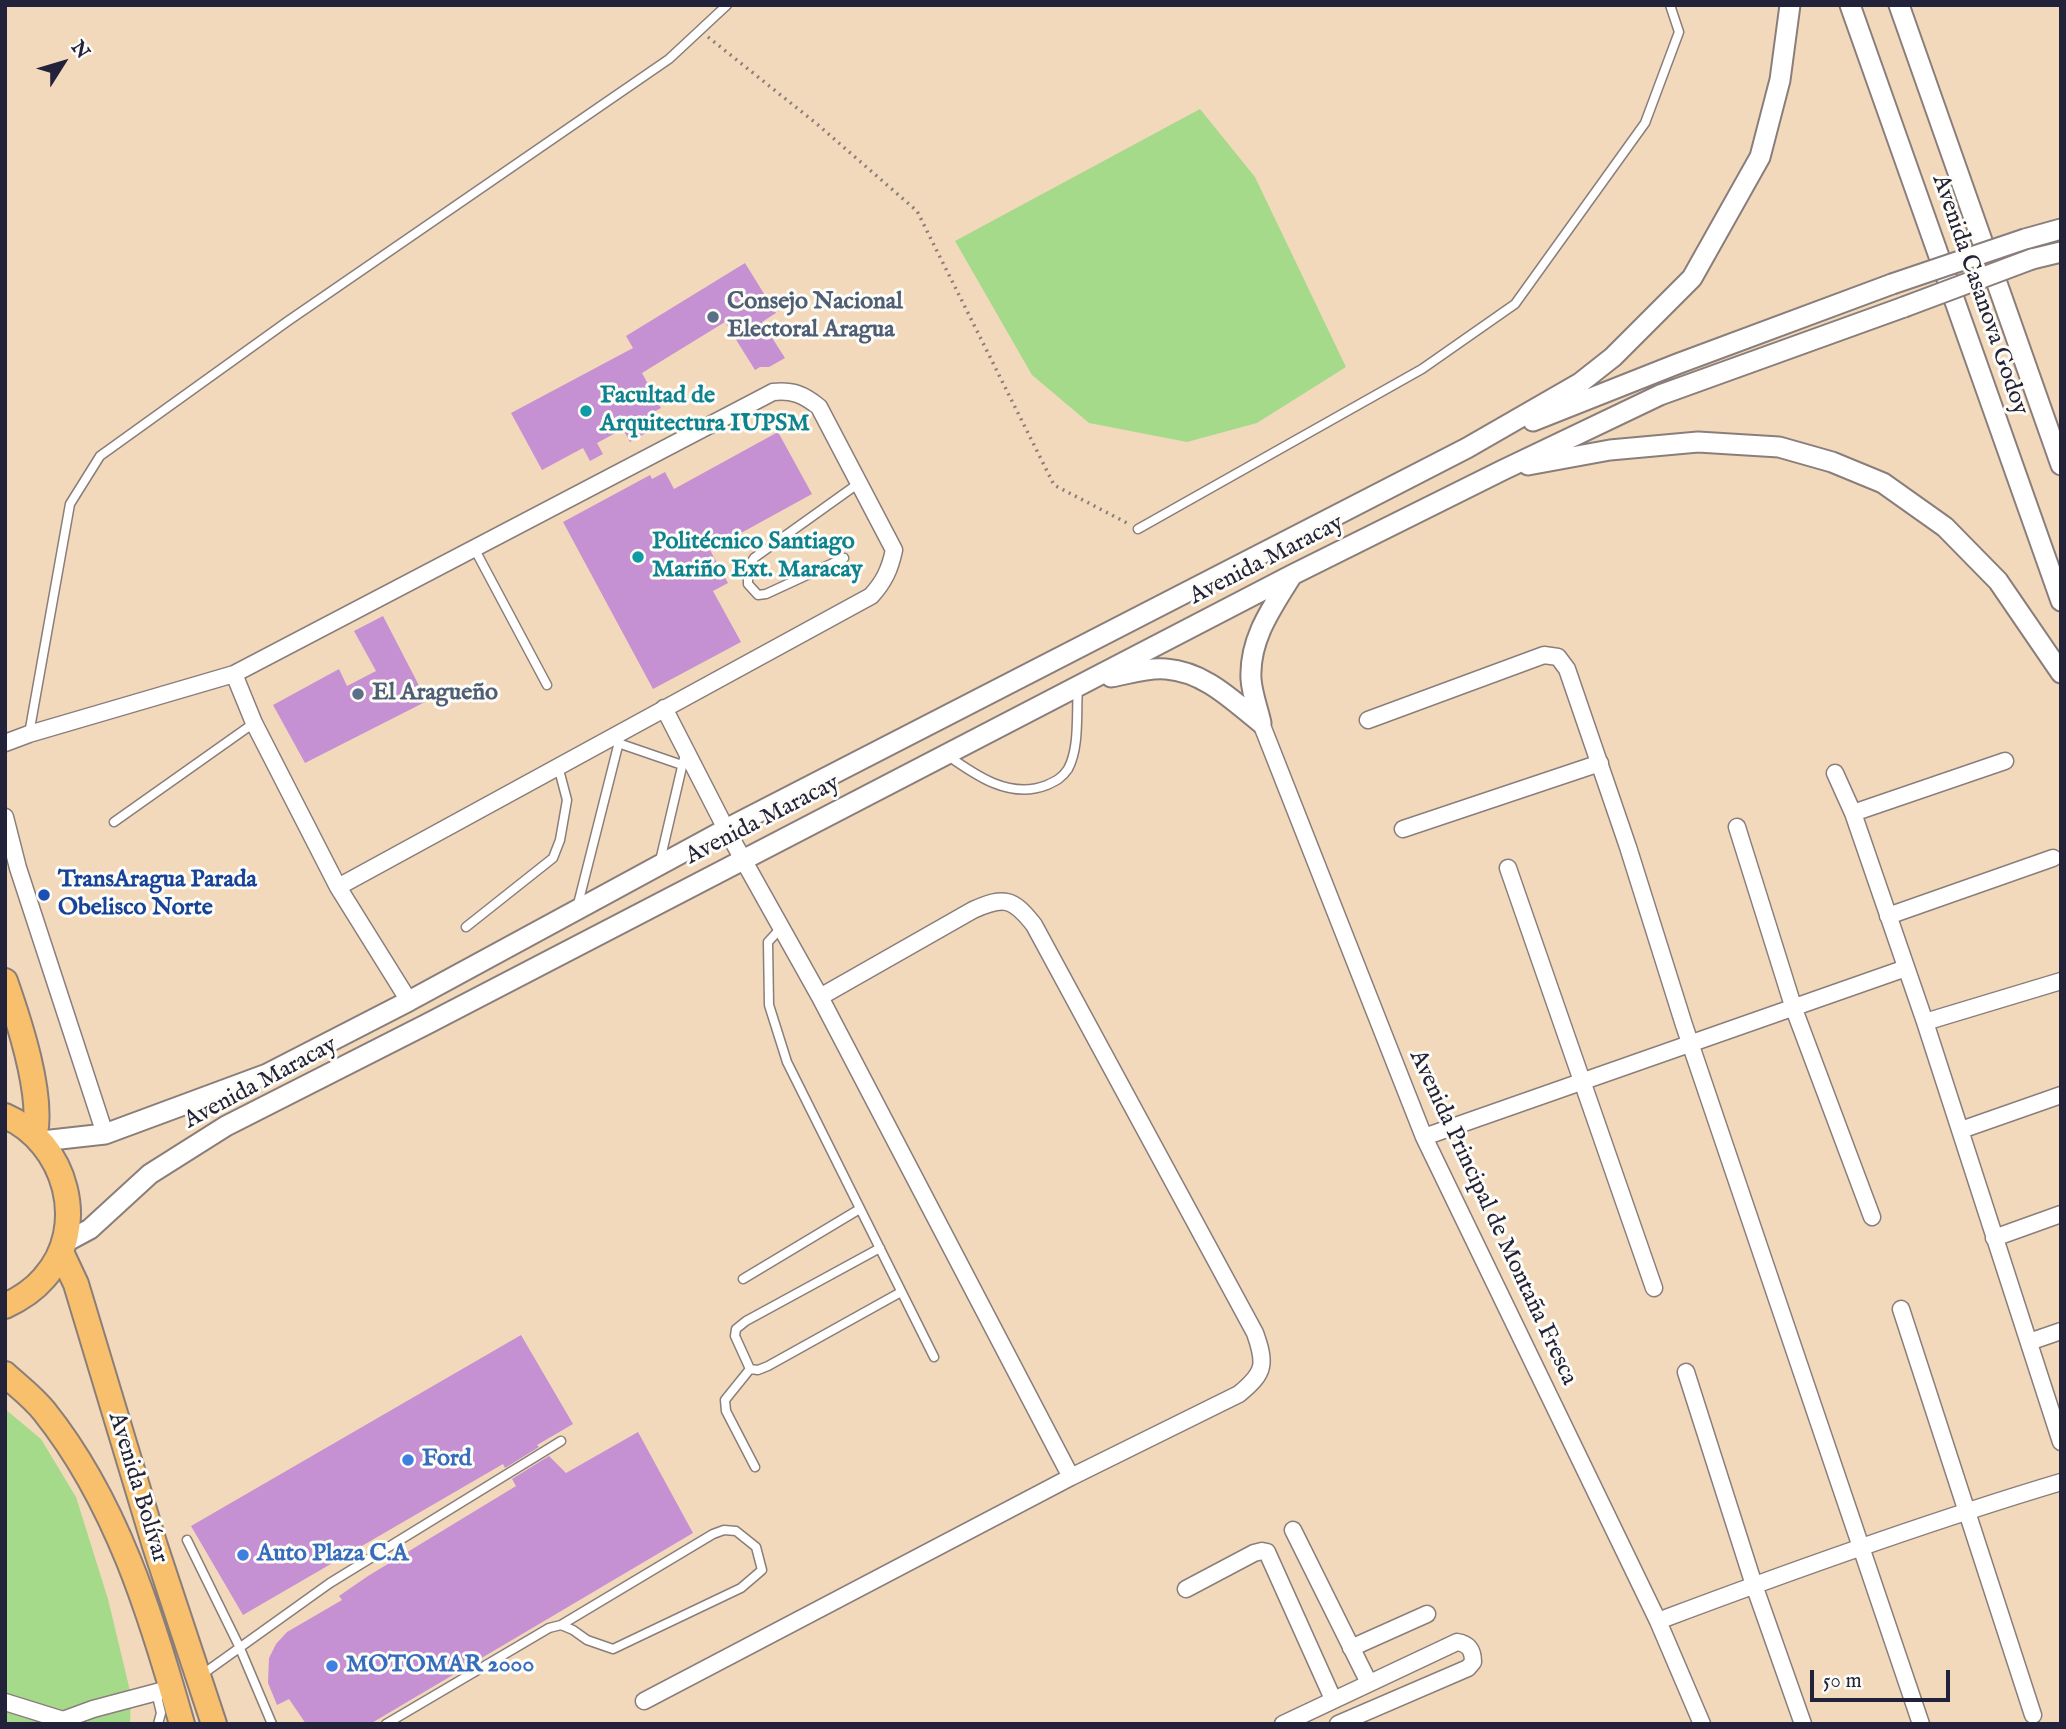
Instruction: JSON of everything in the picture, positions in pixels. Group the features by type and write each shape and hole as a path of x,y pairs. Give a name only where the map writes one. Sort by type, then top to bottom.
{"main road":[{"path":"5,981 21,1028 38,1111 38,1138"},
{"path":"5,1116 38,1138 61,1172 69,1208 62,1248 45,1277 24,1297 5,1306"},
{"name":"Avenida Bolívar","path":"62,1248 214,1724"},
{"name":"Avenida Bolívar","path":"5,1374 43,1409 94,1484 135,1576 164,1690 182,1724"}],"street":[{"path":"1467,448 1580,383 1614,358 1692,278 1760,157 1780,80 1790,5"},
{"name":"Avenida Casanova Godoy","path":"1850,5 2061,601"},
{"name":"Avenida Casanova Godoy","path":"1899,5 2061,465"},
{"path":"1467,448 1678,364 1892,284 2061,229"},
{"path":"1503,470 1660,395 2032,259 2061,252"},
{"path":"5,743 234,674 773,392 789,390 806,397 818,407 894,550 890,569 871,596 664,708 620,737 558,765 338,887"},
{"path":"2037,397 2061,423"},
{"path":"1503,470 1610,450 1698,442 1779,447 1832,462 1883,483 1945,527 1998,581 2061,673"},
{"name":"Avenida Maracay","path":"38,1138 105,1134 267,1074 409,1001 726,830 1467,448"},
{"name":"Avenida Maracay","path":"62,1248 90,1229 150,1174 226,1126 403,1037 1292,575 1503,470"},
{"path":"1261,723 1251,680 1254,647 1266,616 1292,575"},
{"path":"1368,720 1544,655 1558,657 1567,669 1921,1724"},
{"path":"1085,684 1164,668 1191,674 1214,686 1261,723"},
{"path":"234,674 254,723 338,887 409,1001"},
{"path":"664,708 684,758 744,858 780,929 820,997 1071,1477"},
{"name":"Avenida Principal de Montaña Fresca","path":"1261,723 1424,1137 1658,1621 1702,1724"},
{"path":"1853,813 2005,761"},
{"path":"1403,829 1600,763"},
{"path":"1835,774 1853,813 1925,1022 2061,1441"},
{"path":"5,817 18,869 105,1134"},
{"path":"1737,827 1794,1009 1872,1217"},
{"path":"1888,916 2053,858"},
{"path":"1508,868 1654,1288"},
{"path":"644,1701 1071,1477 1239,1394 1253,1383 1262,1368 1262,1354 1255,1333 1034,925 1023,910 1011,902 993,901 820,997"},
{"path":"1424,1137 1906,968"},
{"path":"1925,1022 2061,981"},
{"path":"1961,1130 2061,1095"},
{"path":"1994,1238 2061,1214"},
{"path":"1901,1309 2033,1715"},
{"path":"2029,1342 2061,1331"},
{"path":"1686,1372 1754,1585 1803,1724"},
{"path":"1658,1621 1860,1547 2061,1482"},
{"path":"1293,1530 1369,1683"},
{"path":"1186,1590 1254,1553 1267,1552 1329,1701 1336,1724 1468,1668 1473,1662 1473,1656 1465,1643 1457,1642 1329,1701 1283,1724"},
{"path":"1351,1648 1427,1614"},
{"path":"5,1702 63,1722 93,1709 164,1690"}],"lane":[{"path":"29,734 70,504 100,456 288,321 669,60 727,5"},
{"path":"1138,529 1422,369 1515,303 1645,123 1679,32 1670,5"},
{"path":"844,558 766,594 758,595 748,584 748,568 754,558 859,483"},
{"path":"474,548 547,685"},
{"path":"947,755 979,778 1023,791 1040,788 1060,779 1069,767 1075,746 1085,684"},
{"path":"114,821 254,723"},
{"path":"576,910 620,737 684,758 659,866"},
{"path":"466,927 553,858 560,840 567,800 558,765"},
{"path":"780,929 768,942 769,1005 787,1062 858,1210 934,1357"},
{"path":"743,1279 858,1210"},
{"path":"750,1369 735,1336 736,1329 880,1248"},
{"path":"750,1369 758,1370 768,1366 901,1292"},
{"path":"750,1369 725,1400 726,1411 755,1467"},
{"path":"198,1677 330,1583 561,1441"},
{"path":"386,1724 549,1628 561,1625 724,1530 736,1531 756,1547 762,1570 741,1588 613,1649 587,1640 561,1625"},
{"path":"187,1540 239,1646 272,1724"},
{"path":"158,1724 164,1690"}],"path":[{"path":"700,31 817,124 917,211 1054,485 1138,529"}],"green space":[{"path":"1200,109 1255,177 1346,367 1257,423 1187,442 1089,423 1032,375 955,241"},
{"path":"5,1409 41,1439 76,1497 108,1599 131,1695 130,1724 5,1724"}],"building":[{"path":"745,263 776,313 762,322 785,358 769,367 755,370 725,322 642,373 661,408 639,420 646,433 630,442 623,429 597,443 603,454 590,461 583,448 542,470 511,413 633,348 626,336"},
{"name":"Politécnico Santiago Mariño Ext. Maracay","path":"778,432 812,494 710,550 728,583 713,591 741,642 653,689 563,522 650,475 652,479 665,472 674,489"},
{"name":"El Aragueño","path":"383,616 427,701 305,763 273,705 339,669 347,686 376,671 354,631"},
{"name":"Ford","path":"521,1335 573,1424 505,1468 503,1464 243,1615 191,1526"},
{"path":"638,1432 693,1533 370,1724 306,1724 289,1699 277,1705 268,1683 269,1658 276,1644 287,1632 342,1600 339,1596 368,1576 516,1486 512,1479 549,1456 566,1473"}],"place":[{"name":"Consejo Nacional Electoral Aragua","path":"713,317"},
{"name":"Facultad de Arquitectura IUPSM","path":"586,411"},
{"name":"Politécnico Santiago Mariño Ext. Maracay","path":"638,557"},
{"name":"El Aragueño","path":"358,694"},
{"name":"TransAragua Parada Obelisco Norte","path":"44,895"},
{"name":"Ford","path":"408,1460"},
{"name":"Auto Plaza C.A","path":"243,1555"},
{"name":"MOTOMAR 2000","path":"332,1666"}]}
